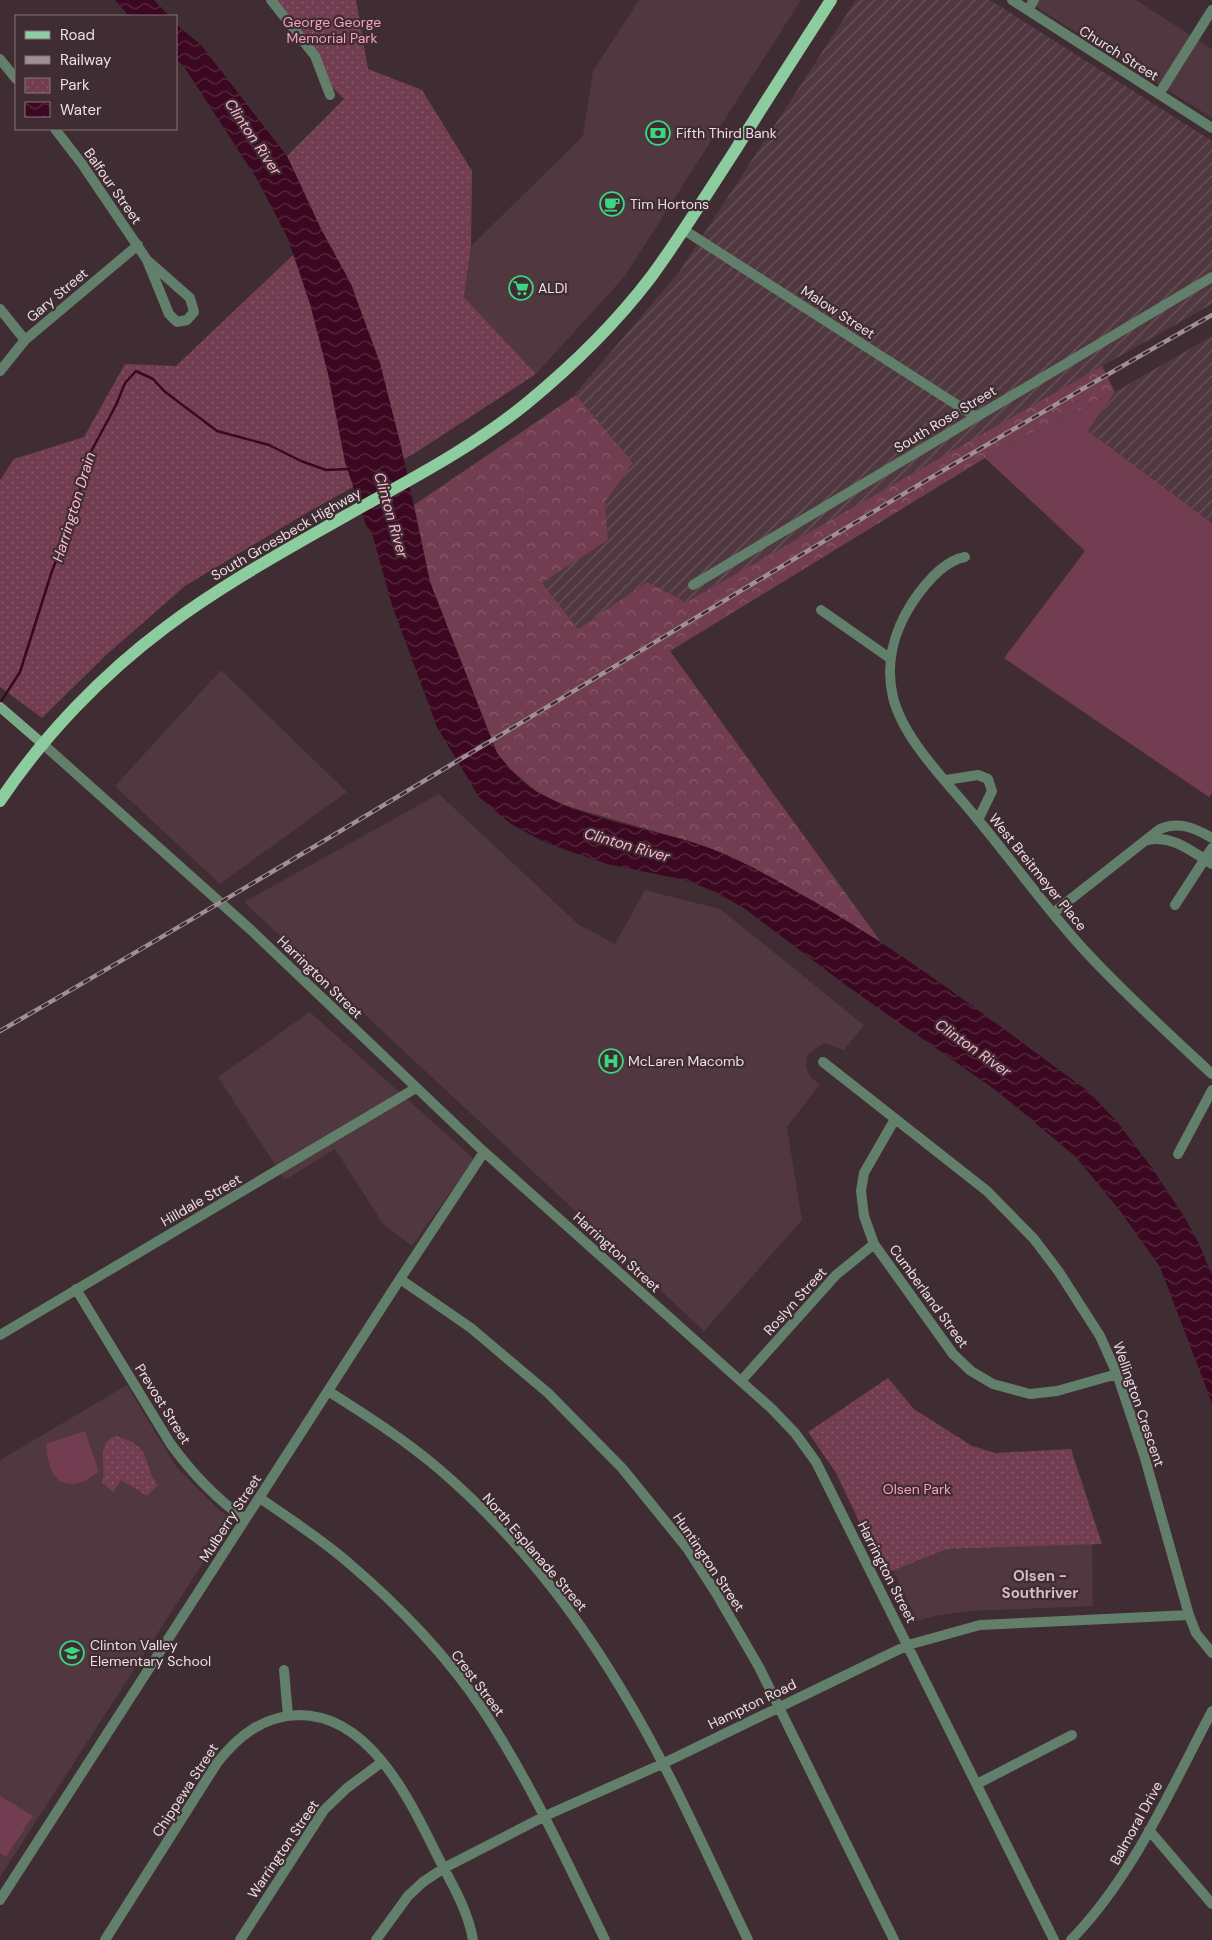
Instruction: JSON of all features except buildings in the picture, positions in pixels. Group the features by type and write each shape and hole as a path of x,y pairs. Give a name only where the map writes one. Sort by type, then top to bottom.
{"main road":[{"name":"South Groesbeck Highway","path":"0,801 44,745 95,689 166,627 233,582 347,515 420,476 502,422 563,371 624,310 650,278 684,230 831,0"}],"street":[{"path":"271,0 315,56 330,95"},
{"name":"Church Street","path":"1012,0 1212,128"},
{"path":"1028,10 1034,0"},
{"path":"1159,94 1212,10"},
{"path":"0,59 15,79"},
{"name":"Balfour Street","path":"56,130 138,245 147,260 170,314 177,322 187,320 194,312 190,298 147,260"},
{"name":"Malow Street","path":"684,230 976,417"},
{"name":"Gary Street","path":"0,371 25,340 138,245"},
{"name":"South Rose Street","path":"693,585 1212,277"},
{"path":"0,309 25,340"},
{"name":"West Breitmeyer Place","path":"965,557 957,559 945,567 913,601 898,628 891,659 891,682 894,698 900,713 922,751 1052,913 1119,986 1212,1074"},
{"path":"821,610 891,659"},
{"name":"Harrington Street","path":"0,707 251,930 484,1152 741,1381 795,1433 816,1462 1054,1940"},
{"path":"946,780 978,775 988,779 992,791 978,820"},
{"path":"1052,913 1160,829 1176,825 1189,827 1212,838"},
{"path":"1147,840 1170,839 1208,862"},
{"path":"1175,905 1208,862 1212,848"},
{"name":"Wellington Crescent","path":"823,1062 988,1191 1034,1239 1059,1272 1100,1336 1117,1374 1144,1455 1189,1615 1196,1633 1212,1653"},
{"name":"Hilldale Street","path":"0,1335 416,1088"},
{"path":"1178,1154 1212,1090"},
{"name":"Cumberland Street","path":"895,1119 868,1164 861,1191 864,1216 874,1244 953,1354 982,1378 1012,1390 1043,1393 1076,1387 1117,1374"},
{"name":"Mulberry Street","path":"0,1900 400,1279 484,1152"},
{"name":"Roslyn Street","path":"741,1381 836,1275 874,1244"},
{"name":"Huntington Street","path":"400,1279 471,1328 517,1365 574,1417 622,1468 686,1548 716,1592 755,1660 894,1940"},
{"name":"Prevost Street","path":"76,1289 170,1442 187,1466 217,1497 246,1518"},
{"name":"North Esplanade Street","path":"328,1391 394,1435 439,1469 512,1542 554,1590 594,1645 621,1687 662,1764 748,1940"},
{"name":"Crest Street","path":"260,1498 352,1566 424,1637 482,1709 545,1816 605,1940"},
{"name":"Hampton Road","path":"376,1940 408,1896 423,1882 444,1868 545,1816 662,1764 908,1645 980,1625 1189,1615"},
{"path":"284,1670 288,1716"},
{"name":"Balmoral Drive","path":"1071,1940 1115,1887 1149,1830 1212,1711"},
{"name":"Chippewa Street","path":"105,1940 217,1763 232,1745 256,1726 288,1716 313,1716 335,1723 357,1738 382,1762 414,1810 444,1868 462,1905 473,1940"},
{"path":"978,1784 1072,1735"},
{"name":"Warrington Street","path":"240,1940 324,1810 346,1788 382,1762"},
{"path":"1149,1830 1212,1904"}],"shaded area":[{"path":"639,0 801,0 625,276 536,374 464,297 471,246 583,136 593,71"},
{"path":"856,0 990,0 1212,141 1212,304 686,602 647,582 578,629 542,583 608,540 605,502 633,463 575,394 679,272"},
{"path":"1025,0 1136,0 1212,49 1212,118"},
{"path":"1212,336 1212,523 1088,431 1115,392"},
{"path":"221,670 347,792 220,884 115,786"},
{"name":"McLaren Macomb","path":"439,794 578,924 615,944 645,890 720,909 864,1025 844,1050 824,1043 807,1055 806,1068 811,1078 820,1084 787,1127 802,1220 704,1331 244,902"},
{"path":"310,1012 474,1159 412,1246 383,1224 335,1149 285,1180 218,1077"},
{"name":"Clinton Valley Elementary School","path":"127,1385 175,1465 220,1511 232,1518 0,1877 0,1460"},
{"path":"1092,1544 1093,1606 970,1611 935,1616 917,1621 893,1570 947,1549"}],"green space":[{"name":"George George Memorial Park","path":"271,0 356,0 368,69 422,90 472,171 471,246 464,297 536,374 415,453 308,512 185,586 105,656 42,718 0,687 0,480 14,459 84,437 125,364 176,366 320,227 287,156 344,99 324,79 315,56"},
{"path":"1102,366 1115,392 985,458 670,651 881,942 813,901 727,855 695,843 563,805 536,791 510,769 497,753 430,582 414,505 576,395 633,463 605,502 608,540 542,583 578,629 647,582 686,602"},
{"path":"1115,392 1088,431 1212,523 1212,793 1209,797 1004,658 1085,551 985,458"},
{"name":"Olsen Park","path":"888,1378 914,1409 972,1446 995,1453 1071,1449 1102,1544 947,1549 884,1574 836,1473 808,1432"},
{"path":"85,1431 99,1472 82,1482 64,1483 54,1475 48,1460 46,1444"},
{"path":"116,1436 128,1440 142,1450 149,1469 158,1485 147,1496 121,1480 113,1492 102,1482 104,1449 110,1439"},
{"path":"0,1796 33,1816 6,1857 0,1853"}],"water":[{"path":"115,0 154,0 168,15 128,15"},
{"name":"Clinton River","path":"178,26 201,45 287,156 320,227 351,284 380,363 401,446 430,582 497,753 526,784 555,801 594,816 710,848 755,869 813,901 919,968 1089,1092 1118,1123 1152,1168 1185,1218 1199,1244 1212,1275 1212,1403 1160,1267 1121,1212 1076,1157 997,1091 847,986 745,909 716,892 685,880 607,864 546,843 511,824 479,797 437,727 392,605 372,533 366,525 345,462 328,374 310,304 288,239 257,179 183,65 178,61"}],"waterway":[{"name":"Harrington Drain","path":"0,703 20,672 51,574 77,504 87,459 116,405 125,383 136,371 153,379 164,391 217,431 269,445 301,461 326,470 350,469"}],"railway":[{"path":"0,1031 304,853 908,491 1212,315"}],"place":[{"name":"Fifth Third Bank","path":"658,133"},
{"name":"Tim Hortons","path":"612,204"},
{"name":"ALDI","path":"521,288"},
{"name":"McLaren Macomb","path":"611,1061"},
{"name":"Clinton Valley Elementary School","path":"72,1653"}],"district":[{"name":"Olsen - Southriver","path":"1040,1584"}]}
